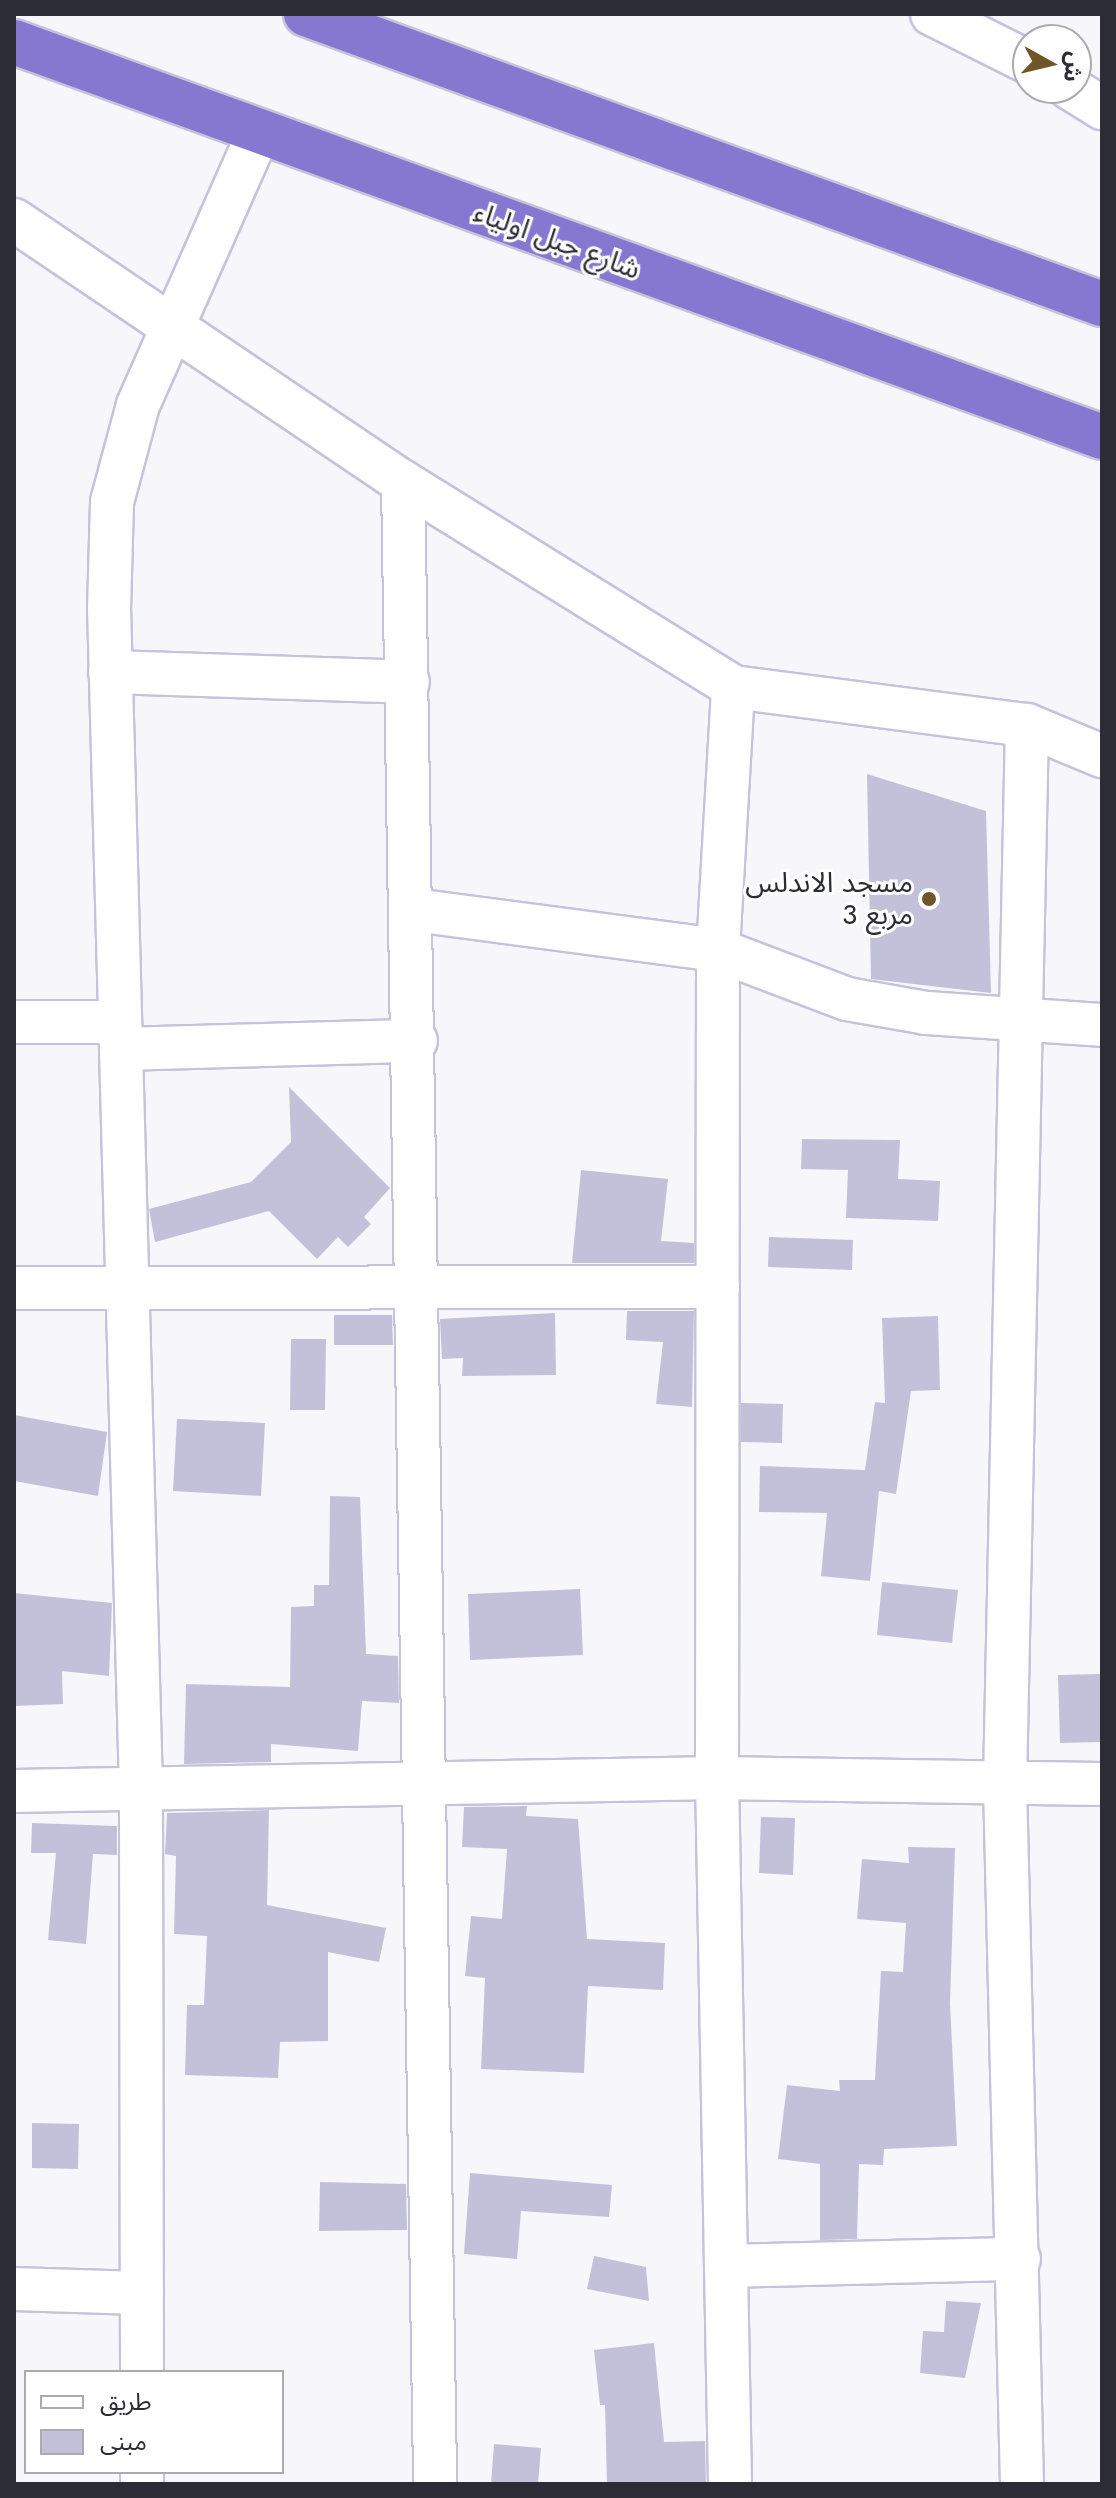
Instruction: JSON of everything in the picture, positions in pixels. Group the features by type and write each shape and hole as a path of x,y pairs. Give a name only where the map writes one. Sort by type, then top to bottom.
{"highway":[{"path":"306,14 1102,304"},
{"name":"شارع جبل اولياء","path":"14,42 257,136 1102,437"}],"street":[{"path":"932,14 1012,54"},
{"path":"142,2370 141,1789 110,672 112,502 138,405 257,136"},
{"path":"14,220 172,323 403,482 733,687 1027,725 1102,756"},
{"path":"403,482 421,1290 423,1783 435,2484"},
{"path":"110,672 408,682"},
{"path":"730,2484 717,1778 718,950 733,687"},
{"path":"1022,2484 1019,2259 1005,1784 1017,1022 1027,725"},
{"path":"414,910 718,950 847,999 1017,1022 1102,1025"},
{"path":"14,1022 120,1035 416,1041"},
{"path":"14,1288 127,1292 718,1287"},
{"path":"14,1791 717,1778 1102,1784"},
{"path":"726,2266 1019,2259"},
{"path":"14,2289 142,2293"}],"building":[{"name":"مسجد الاندلس مربع 3","path":"867,774 986,811 991,993 871,979"},
{"path":"289,1087 390,1188 364,1217 371,1224 348,1247 338,1237 317,1259 269,1211 155,1242 149,1209 251,1182 291,1142"},
{"path":"802,1139 900,1140 898,1179 940,1181 938,1221 846,1218 848,1170 801,1169"},
{"path":"581,1170 668,1179 661,1241 694,1243 694,1263 572,1263"},
{"path":"769,1237 853,1240 852,1270 768,1267"},
{"path":"627,1311 694,1311 692,1407 656,1404 663,1342 626,1340"},
{"path":"555,1313 556,1375 462,1376 463,1358 442,1359 440,1319"},
{"path":"334,1315 392,1315 393,1345 334,1345"},
{"path":"938,1316 940,1390 911,1391 896,1494 879,1491 870,1581 821,1576 827,1513 759,1512 760,1466 865,1470 875,1402 885,1403 882,1318"},
{"path":"291,1339 326,1339 325,1410 290,1410"},
{"path":"741,1403 783,1404 782,1443 741,1442"},
{"path":"14,1415 107,1432 98,1496 14,1481"},
{"path":"177,1419 265,1423 261,1496 173,1491"},
{"path":"330,1496 360,1497 366,1654 398,1656 399,1703 362,1701 358,1751 271,1744 271,1762 184,1764 186,1684 290,1687 291,1607 314,1606 314,1585 329,1585"},
{"path":"882,1582 958,1590 952,1643 877,1635"},
{"path":"580,1589 583,1655 470,1660 468,1594"},
{"path":"14,1593 112,1603 109,1676 62,1671 63,1704 14,1706"},
{"path":"1102,1674 1102,1742 1060,1743 1058,1675"},
{"path":"527,1806 526,1816 578,1819 587,1939 665,1943 663,1990 588,1986 584,2073 481,2069 485,1978 465,1976 471,1916 502,1919 507,1849 462,1847 464,1807"},
{"path":"269,1810 267,1905 386,1928 379,1962 328,1952 328,2041 280,2042 278,2078 185,2075 187,2005 204,2005 207,1936 174,1934 176,1856 165,1854 167,1813"},
{"path":"761,1817 795,1818 793,1875 759,1873"},
{"path":"32,1823 117,1826 117,1855 93,1854 86,1944 48,1940 56,1853 31,1853"},
{"path":"908,1847 955,1848 950,2003 957,2146 884,2149 883,2165 859,2164 857,2239 820,2240 820,2164 778,2159 787,2085 840,2091 839,2080 875,2080 881,1971 903,1972 906,1923 857,1919 862,1859 909,1863"},
{"path":"32,2123 79,2124 78,2169 32,2168"},
{"path":"470,2173 612,2185 609,2217 521,2211 517,2259 464,2254"},
{"path":"320,2182 406,2184 407,2230 319,2231"},
{"path":"594,2256 646,2267 649,2301 587,2289"},
{"path":"946,2301 981,2303 965,2378 920,2373 923,2331 944,2332"},
{"path":"654,2343 664,2442 705,2441 706,2484 607,2484 605,2405 600,2405 594,2350"},
{"path":"494,2444 541,2448 538,2484 491,2484"}],"place":[{"name":"مسجد الاندلس مربع 3","path":"929,899"}]}
